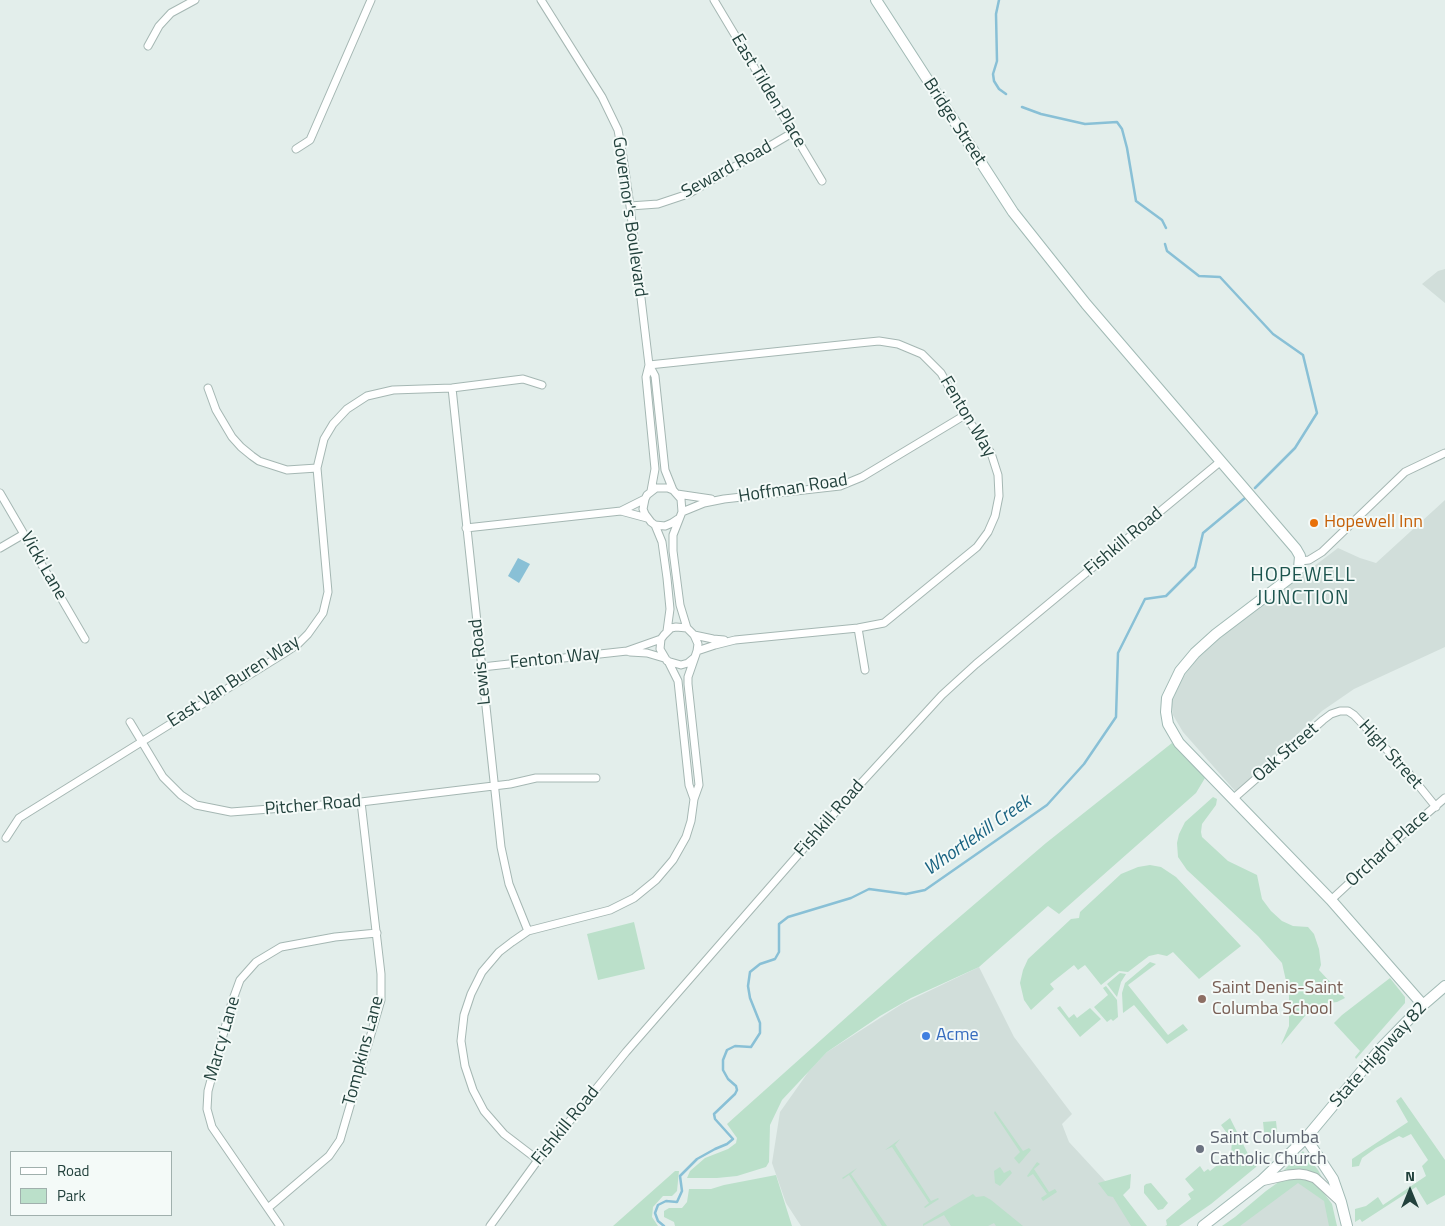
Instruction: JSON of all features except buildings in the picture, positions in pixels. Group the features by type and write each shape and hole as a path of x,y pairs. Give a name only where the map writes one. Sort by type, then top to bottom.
{"main road":[{"name":"Bridge Street","path":"876,0 1013,212 1086,304 1296,549 1300,556 1300,561"},
{"path":"1300,561 1296,574 1216,634 1195,653 1180,671 1166,698 1166,712 1174,736 1331,900 1423,1004"},
{"name":"State Highway 82","path":"1203,1226 1261,1182 1306,1138 1381,1048 1423,1004 1445,986"},
{"path":"1306,1138 1332,1179 1341,1202 1347,1226"}],"street":[{"path":"148,46 159,26 172,13 194,0"},
{"path":"296,149 310,140 314,133 371,0"},
{"name":"Governor's Boulevard","path":"541,0 602,97 618,130 630,206 649,365 646,377 655,469 651,491"},
{"name":"East Tilden Place","path":"714,0 822,181"},
{"name":"Seward Road","path":"630,206 658,204 688,194 792,133"},
{"name":"Fenton Way","path":"649,365 879,341 898,344 922,354 941,373 991,453 998,475 999,496 995,516 988,532 977,547 884,623 858,628 735,640 713,639 694,635"},
{"name":"Governor's Boulevard","path":"649,365 655,376 665,470 675,492"},
{"name":"East Van Buren Way","path":"6,838 19,818 298,644 316,623 326,602 328,582 317,468 324,439 346,408 357,401 380,392 393,390 452,388 523,379 542,384"},
{"path":"208,388 216,410 232,437 240,447 252,456 260,461 287,470 317,468"},
{"name":"Lewis Road","path":"452,388 501,847 509,884 528,931"},
{"name":"Hoffman Road","path":"680,515 704,503 840,486 862,477 966,415"},
{"path":"1300,561 1309,560 1317,556 1405,472 1445,453"},
{"name":"Fishkill Road","path":"490,1226 538,1160 626,1052 852,793 942,695 976,664 1220,461"},
{"path":"466,528 621,510 644,499 651,491 662,487 675,492 682,504 673,535 673,551 680,605 686,628 694,635 698,644 688,677 688,684 699,785 694,799 686,838 673,860 656,880 634,898 610,910 528,931 499,952 482,972 464,1015 461,1041 465,1066 473,1090 484,1111 504,1134 538,1160"},
{"name":"Hoffman Road","path":"675,492 701,499 724,500"},
{"name":"Vicki Lane","path":"0,493 85,639"},
{"path":"644,499 643,510 647,519"},
{"path":"621,510 647,519 655,525 662,542 670,610 667,631 661,639 660,649 678,680 689,785 694,799"},
{"path":"655,525 665,526 672,524 680,515"},
{"path":"0,548 24,534"},
{"path":"667,631 676,627 686,628"},
{"path":"858,628 865,670"},
{"name":"Fenton Way","path":"627,651 661,639"},
{"name":"Fenton Way","path":"696,655 715,645 735,640"},
{"name":"Fenton Way","path":"482,668 627,651 646,653 666,659"},
{"path":"666,659 681,665 688,663 696,655"},
{"name":"Oak Street","path":"1234,798 1323,720 1331,714 1340,711"},
{"name":"High Street","path":"1340,711 1354,715 1407,771 1436,807"},
{"name":"Pitcher Road","path":"130,722 163,777 181,795 196,805 207,809 231,812 362,802 493,786 536,778 596,778"},
{"name":"Orchard Place","path":"1331,900 1386,848 1445,798"},
{"name":"Tompkins Lane","path":"268,1208 329,1156 340,1140 381,1000 382,974 362,802"},
{"name":"Marcy Lane","path":"280,1226 212,1127 207,1109 208,1091 240,980 256,962 281,947 335,937 376,933"},
{"path":"1261,1182 1299,1174 1306,1175 1315,1178 1341,1202"}],"shaded area":[{"path":"1445,269 1445,303 1422,284 1438,271"},
{"path":"1445,500 1445,647 1354,689 1322,711 1236,792 1183,732 1173,715 1171,696 1181,680 1196,660 1226,633 1338,548 1376,563"},
{"path":"979,967 1014,1037 1072,1114 1062,1124 1069,1142 1118,1195 1141,1226 801,1226 786,1203 772,1163 780,1112 809,1071 827,1052 902,1004"},
{"path":"1297,1179 1319,1189 1335,1226 1226,1226"}],"green space":[{"path":"1172,743 1202,772 1205,778 1196,793 1059,914 1048,906 979,967 911,998 880,1016 827,1052 782,1100 770,1125 769,1162 766,1167 737,1176 687,1178 690,1171 705,1158 728,1149 736,1143 737,1138 727,1124 935,938 1046,843"},
{"path":"1213,797 1217,799 1216,805 1202,824 1202,837 1228,861 1257,875 1262,899 1282,921 1293,926 1308,927 1314,934 1319,949 1321,965 1319,970 1345,998 1337,1002 1321,1004 1305,1016 1281,1045 1289,1026 1289,994 1282,963 1258,936 1187,870 1178,857 1177,843 1185,822"},
{"path":"1150,865 1161,867 1176,877 1241,946 1199,979 1173,952 1167,956 1158,954 1149,956 1128,972 1119,971 1101,985 1085,965 1078,970 1074,965 1050,984 1054,989 1031,1010 1024,1000 1020,983 1028,959 1071,919 1079,918 1080,912 1121,874 1138,867"},
{"path":"634,922 645,969 598,980 587,934"},
{"path":"1150,962 1156,964 1128,985 1168,1035 1183,1024 1188,1030 1167,1044 1134,1005 1123,1013 1122,993 1125,983"},
{"path":"1120,973 1126,974 1121,982 1117,997 1107,984"},
{"path":"1390,978 1405,997 1405,1003 1356,1059 1355,1057 1360,1051 1334,1023"},
{"path":"1106,986 1117,1000 1118,1017 1113,1021 1111,1019 1107,1022 1094,1007 1108,995 1103,988"},
{"path":"1060,1006 1069,1018 1074,1014 1077,1018 1090,1008 1101,1019 1080,1037 1057,1008"},
{"path":"1401,1097 1445,1160 1445,1195 1427,1205 1416,1187 1362,1222 1360,1219 1355,1222 1355,1209 1366,1206 1378,1197 1383,1205 1426,1176 1422,1166 1428,1160 1411,1134 1403,1138 1399,1136 1376,1148 1362,1158 1359,1166 1352,1167 1352,1159 1408,1122 1396,1101"},
{"path":"995,1111 1023,1151 1029,1148 1031,1150 1019,1164 1014,1158 1020,1152 994,1113"},
{"path":"1230,1118 1248,1154 1258,1163 1256,1167 1211,1204 1179,1226 1165,1226 1167,1225 1166,1220 1191,1199 1188,1194 1194,1190 1185,1179 1200,1166 1204,1172 1208,1169 1210,1171 1231,1154 1232,1140 1221,1125"},
{"path":"1276,1121 1278,1140 1265,1141 1263,1122"},
{"path":"900,1139 895,1145 931,1201 939,1199 925,1208 929,1203 892,1147 885,1150"},
{"path":"1303,1151 1324,1181 1303,1170 1285,1172 1284,1170"},
{"path":"1037,1162 1040,1164 1034,1169 1049,1192 1055,1189 1057,1192 1043,1201 1041,1198 1047,1194 1033,1174 1027,1176"},
{"path":"1000,1167 1004,1173 1010,1170 1012,1173 1000,1186 995,1183 994,1171"},
{"path":"857,1168 851,1174 887,1226 882,1226 849,1175 842,1178"},
{"path":"675,1171 679,1171 677,1191 672,1196 663,1196 653,1207 652,1217 658,1226 613,1226"},
{"path":"1131,1174 1130,1188 1123,1195 1147,1226 1131,1226 1113,1197 1108,1196 1098,1183"},
{"path":"776,1175 792,1226 675,1226 674,1222 664,1217 664,1211 669,1208 682,1208 687,1202 689,1189 711,1189"},
{"path":"1290,1178 1310,1180 1318,1185 1332,1204 1337,1226 1329,1226 1324,1201 1298,1183 1240,1226 1222,1226 1280,1181"},
{"path":"1151,1183 1168,1203 1163,1209 1158,1210 1144,1193 1144,1186"},
{"path":"973,1194 976,1197 984,1196 991,1200 1023,1226 996,1226 994,1223 988,1226 951,1226 944,1215 923,1226 923,1224"}],"water":[{"path":"518,558 530,564 519,583 508,576"}],"waterway":[{"name":"Whortlekill Creek","path":"999,0 996,14 997,61 993,74 994,81 999,89 1006,94"},
{"name":"Whortlekill Creek","path":"1022,107 1041,114 1085,124 1117,122 1122,129 1127,148 1136,201 1162,220 1166,228"},
{"name":"Whortlekill Creek","path":"1165,244 1167,251 1199,276 1220,277 1273,334 1303,355 1317,413 1295,448 1255,488"},
{"name":"Whortlekill Creek","path":"664,1226 658,1221 655,1213 658,1205 666,1201 677,1202 682,1191 680,1176 697,1159 733,1139 715,1119 714,1114 737,1090 723,1070 723,1060 727,1050 735,1046 751,1047 760,1033 760,1023 750,998 748,986 750,972 760,964 775,959 779,952 779,924 788,917 851,898 869,889 906,894 925,890 1047,805 1084,764 1116,717 1118,653 1145,599 1166,596 1195,567 1203,533 1245,498"}],"place":[{"name":"Hopewell Inn","path":"1314,523"},
{"name":"Saint Denis-Saint Columba School","path":"1202,999"},
{"name":"Acme","path":"926,1036"},
{"name":"Saint Columba Catholic Church","path":"1200,1149"}],"district":[{"name":"HOPEWELL JUNCTION","path":"1303,588"}]}
